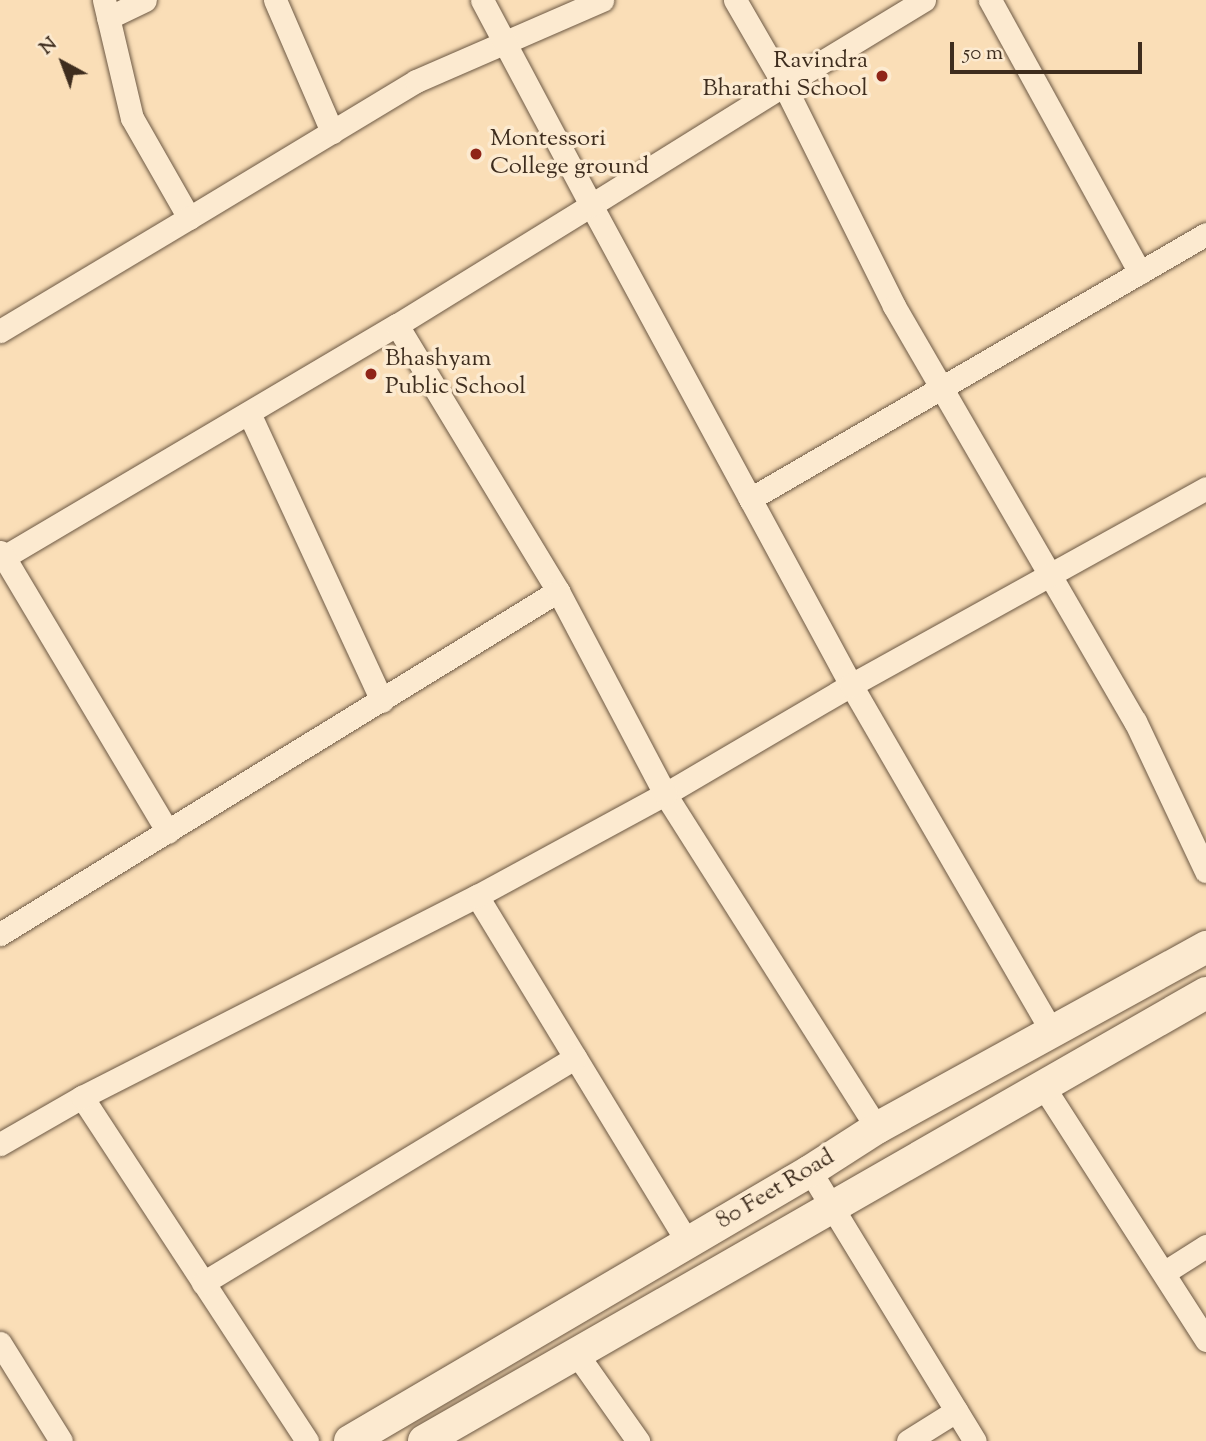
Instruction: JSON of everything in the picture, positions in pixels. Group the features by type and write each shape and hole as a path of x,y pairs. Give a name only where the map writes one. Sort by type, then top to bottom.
{"main road":[{"name":"80 Feet Road","path":"350,1441 810,1171 877,1128 1206,947"},
{"name":"80 Feet Road","path":"424,1441 1206,993"}],"street":[{"path":"145,0 106,9 132,118 190,218"},
{"path":"275,0 332,132"},
{"path":"482,0 850,685 1051,1030"},
{"path":"0,331 416,82 602,0"},
{"path":"735,0 784,85 894,306 1135,721 1206,871"},
{"path":"168,832 2,555 397,325 924,0"},
{"path":"990,0 1140,273"},
{"path":"750,499 1206,234"},
{"path":"397,325 558,591 665,794 877,1128"},
{"path":"249,413 383,701"},
{"path":"0,1144 82,1097 477,897 665,794 850,685 1206,488"},
{"path":"0,934 558,591"},
{"path":"477,897 687,1242"},
{"path":"204,1283 575,1058"},
{"path":"1043,1086 1165,1272 1206,1340"},
{"path":"82,1097 307,1441"},
{"path":"810,1171 975,1441"},
{"path":"1165,1272 1206,1246"},
{"path":"0,1343 61,1441"},
{"path":"576,1353 638,1441"},
{"path":"908,1441 956,1411"}],"place":[{"name":"Ravindra Bharathi School","path":"882,76"},
{"name":"Montessori College ground","path":"476,154"},
{"name":"Bhashyam Public School","path":"371,374"}]}
